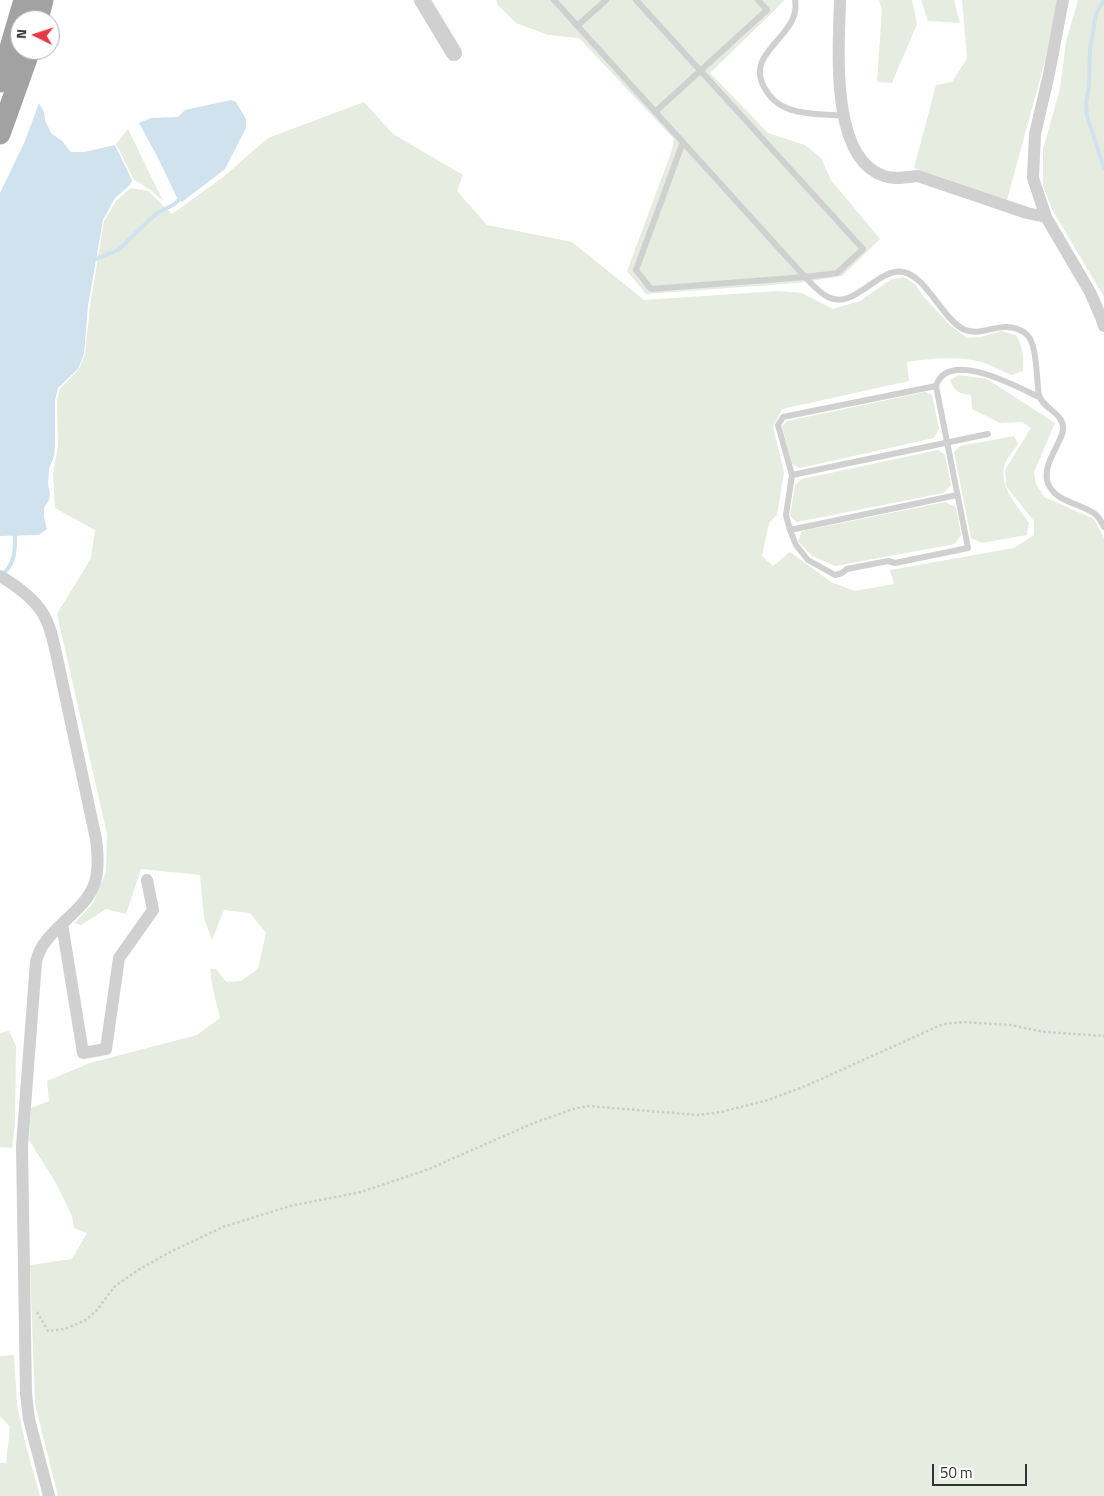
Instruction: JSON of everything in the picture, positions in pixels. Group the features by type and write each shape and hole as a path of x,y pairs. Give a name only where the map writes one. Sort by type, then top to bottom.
{"highway":[{"path":"0,82 24,0"},
{"path":"0,134 26,60"}],"street":[{"path":"422,0 454,53"},
{"path":"840,0 838,81 842,116 856,153 869,169 885,177 918,176 1027,213 1046,217"},
{"path":"1063,0 1035,134 1032,178 1046,217 1090,292 1104,326"},
{"path":"3,578 15,585 42,612 48,624 56,653 98,855 95,884 87,897 46,940 36,962 22,1146 26,1394 29,1419 50,1496"},
{"path":"62,924 83,1053 106,1050 119,958 153,910 147,880"}],"lane":[{"path":"554,0 805,276 829,298 841,299 853,296 890,273 904,272 920,280 944,311 962,328 975,333 1001,326 1015,328 1027,334 1032,344 1039,397"},
{"path":"577,26 606,0"},
{"path":"636,0 863,249 837,273 651,289 636,270 683,142"},
{"path":"655,112 767,10 758,0"},
{"path":"795,0 795,14 790,26 766,52 760,68 760,82 767,94 777,105 792,110 842,116"},
{"path":"936,386 783,417 778,425 792,475 786,515 796,545 808,560 835,575 847,569 888,561 895,563 968,548 936,386 938,380 945,373 953,370 984,373 1039,397 1062,420 1064,429 1048,465 1047,480 1053,492 1096,515 1104,527"},
{"path":"792,475 988,434"},
{"path":"790,530 958,495"}],"path":[{"path":"24,1288 48,1331 65,1329 86,1320 97,1310 114,1287 138,1270 172,1251 223,1227 290,1206 361,1192 429,1169 529,1125 572,1109 588,1106 698,1115 721,1112 768,1100 808,1085 943,1024 963,1022 1011,1025 1044,1032 1104,1036"}],"shaded area":[{"path":"496,0 785,0 710,73 768,133 805,145 821,158 831,180 880,239 842,276 798,283 646,294 627,271 672,150 674,139 579,38 548,35 516,23 498,5"},
{"path":"879,0 912,0 917,24 892,83 877,82 882,9"},
{"path":"921,0 954,0 960,23 928,21"},
{"path":"962,0 1058,0 1046,57 1007,200 914,168 936,85 952,82 967,58"},
{"path":"1078,0 1104,0 1104,297 1053,211 1043,186 1043,149 1060,89 1066,42"},
{"path":"364,102 393,134 463,175 457,191 487,225 572,242 644,300 779,291 802,293 833,309 860,301 890,280 903,277 915,284 923,296 950,325 967,338 981,337 1001,331 1016,335 1022,352 1023,371 1011,375 981,362 960,359 927,359 907,362 909,381 782,409 773,427 784,472 777,515 769,523 762,556 773,566 790,552 831,582 855,591 894,584 890,570 1014,548 1034,535 1034,521 1006,486 1005,470 1031,428 1022,422 1000,423 972,409 971,395 958,391 953,387 950,380 959,375 987,379 1055,423 1034,472 1036,484 1044,497 1094,519 1104,538 1104,1496 58,1496 35,1404 30,1265 72,1259 87,1233 74,1228 72,1216 56,1183 29,1140 31,1108 49,1101 47,1081 90,1063 197,1035 220,1018 210,969 216,969 226,982 241,981 258,969 266,933 250,913 224,910 212,940 204,918 200,875 141,869 126,914 106,909 81,925 75,923 93,903 106,872 107,834 57,614 91,558 95,530 55,508 53,474 58,446 57,400 60,389 79,369 85,354 90,306 104,221 116,201 131,188 148,191 172,214 222,178 268,138"},
{"path":"128,129 163,201 151,190 134,180 116,144"},
{"path":"925,392 932,395 939,429 934,438 800,468 792,464 782,426 787,421"},
{"path":"1014,436 1018,444 1006,462 1003,476 1007,490 1029,523 1027,535 982,543 971,538 954,452 960,446"},
{"path":"938,450 945,455 951,485 943,493 797,522 790,516 795,485 802,479"},
{"path":"945,502 956,507 961,535 955,544 835,566 812,556 798,541 802,531"},
{"path":"9,1031 16,1046 15,1123 12,1148 0,1147 0,1033"},
{"path":"14,1355 17,1405 40,1496 0,1496 0,1463 6,1463 10,1427 0,1416 0,1356"}],"water":[{"path":"231,100 236,102 246,119 246,128 225,169 182,202 178,200 139,123 151,118 178,117 185,110"},
{"path":"39,103 51,133 62,141 71,152 84,152 115,145 132,180 130,185 115,198 103,220 88,306 84,354 78,369 58,388 55,400 54,456 49,469 49,500 44,508 47,529 39,535 0,536 0,193 25,141"}],"waterway":[{"path":"1104,0 1096,14 1090,48 1089,86 1086,104 1087,116 1104,168"},
{"path":"91,261 118,250 157,213 175,204 182,196"},
{"path":"3,574 13,560 15,532"}]}
